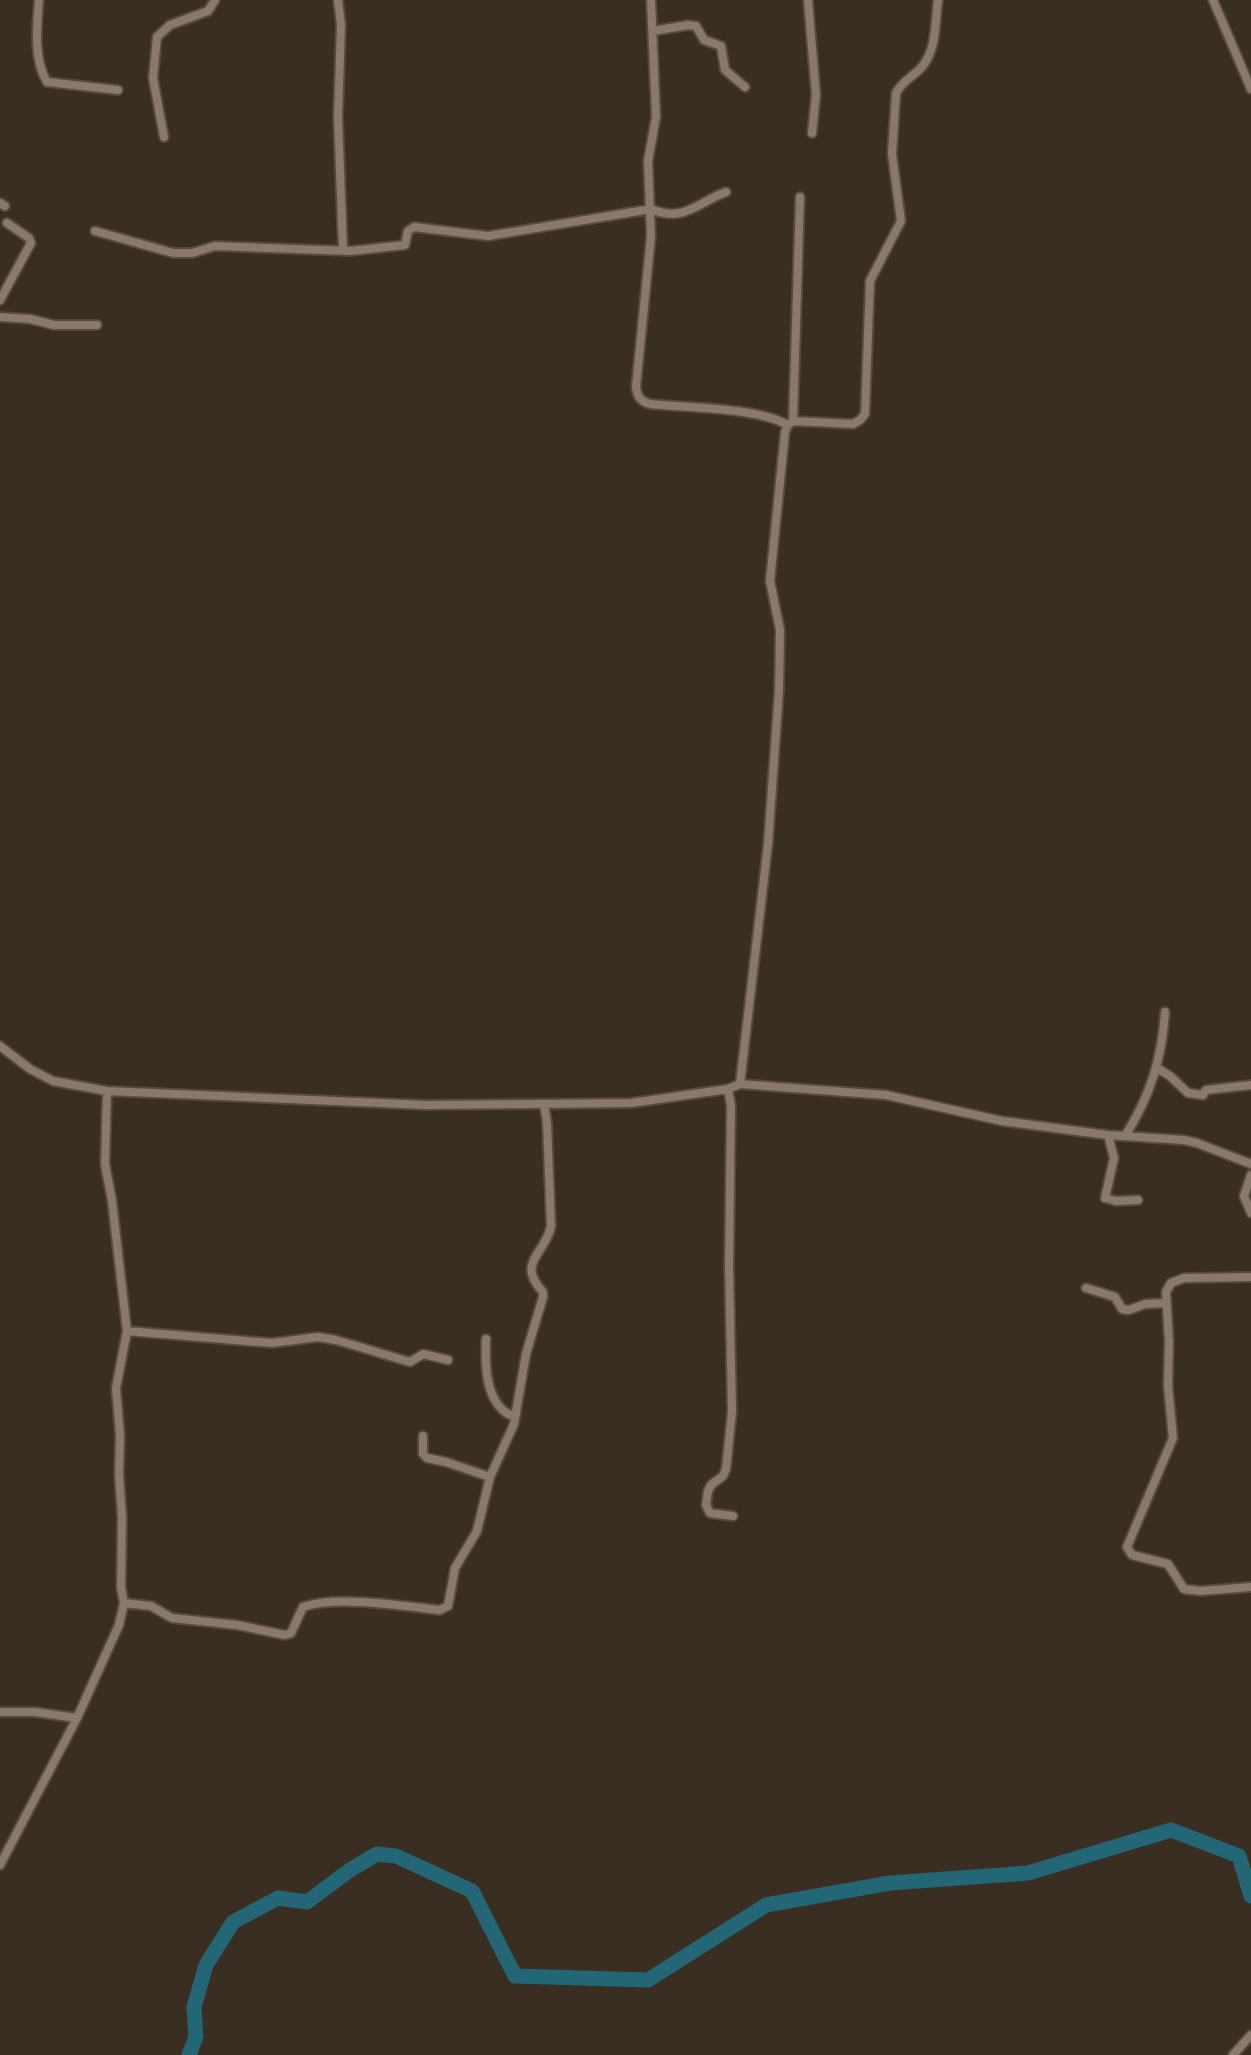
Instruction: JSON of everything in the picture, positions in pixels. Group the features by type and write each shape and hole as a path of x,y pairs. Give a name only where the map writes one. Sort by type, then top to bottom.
{"street":[{"path":"39,0 37,38 46,82 118,90"},
{"path":"164,137 153,78 157,37 176,22 208,11 215,0"},
{"path":"338,0 343,250"},
{"path":"651,0 656,117 648,161 651,209 638,396 650,404 729,411 790,423 853,424 864,414 870,281 902,221 892,154 896,93 930,54 938,0"},
{"path":"808,0 816,95 812,133"},
{"path":"1213,0 1251,89"},
{"path":"653,31 696,26 704,40 722,46 725,70 745,87"},
{"path":"95,231 174,253 216,246 343,250 402,246 409,230 414,228 492,236 651,209 686,212 726,192"},
{"path":"740,1084 768,844 779,691 780,630 770,580 790,423 800,197"},
{"path":"0,300 31,243 7,223"},
{"path":"0,317 30,318 54,325 97,325"},
{"path":"1125,1136 1140,1112 1157,1068 1165,1012"},
{"path":"0,1046 53,1081 107,1091 426,1105 631,1103 740,1084 886,1094 1002,1120 1108,1135 1197,1142 1251,1164"},
{"path":"1157,1068 1192,1094 1251,1085"},
{"path":"728,1089 732,1412 726,1468 721,1479 711,1485 706,1500 710,1513 734,1516"},
{"path":"0,1865 77,1718 120,1625 124,1603 116,1388 127,1331 105,1164 107,1091"},
{"path":"124,1603 151,1606 172,1618 285,1635 291,1633 299,1612 310,1604 338,1602 445,1609 448,1606 454,1568 479,1526 490,1477 516,1414 526,1354 544,1294 534,1283 531,1263 550,1232 548,1123 544,1104"},
{"path":"1108,1135 1114,1158 1105,1198 1138,1200"},
{"path":"1251,1175 1244,1196 1251,1213"},
{"path":"1251,1277 1180,1278 1168,1286 1168,1406 1174,1434 1127,1549 1132,1555 1168,1564 1184,1589 1251,1587"},
{"path":"1086,1288 1114,1298 1122,1310 1166,1303"},
{"path":"127,1331 272,1344 318,1338 410,1362 422,1354 448,1360"},
{"path":"486,1339 487,1377 494,1401 502,1411 516,1414"},
{"path":"423,1436 426,1458 490,1477"},
{"path":"0,1712 77,1718"},
{"path":"1233,2055 1251,2035"}],"waterway":[{"path":"189,2055 196,2037 194,2007 206,1965 233,1922 278,1898 307,1902 377,1854 396,1856 472,1891 515,1976 648,1980 766,1905 890,1883 1028,1873 1171,1830 1239,1856 1251,1896"}]}
